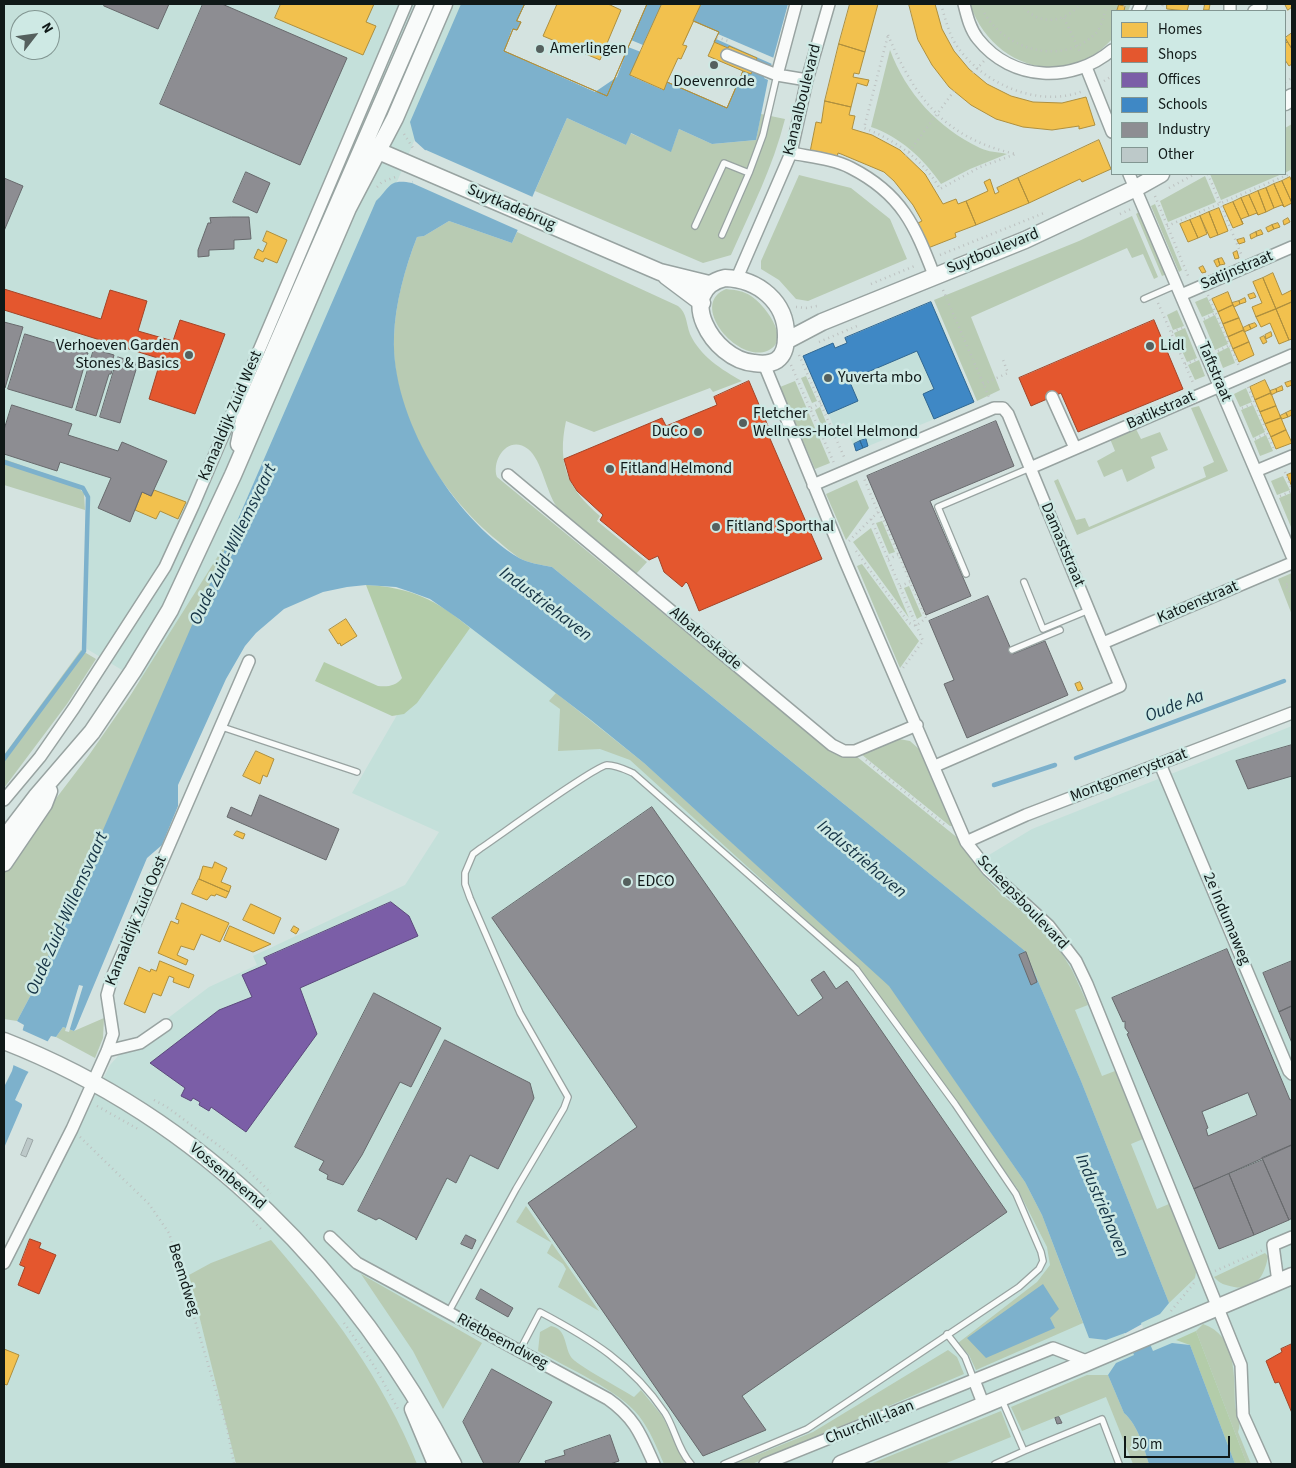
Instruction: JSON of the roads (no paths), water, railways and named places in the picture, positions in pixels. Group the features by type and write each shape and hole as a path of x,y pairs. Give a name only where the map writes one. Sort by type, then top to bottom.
{"main road":[{"name":"Kanaaldijk Zuid West","path":"233,476 244,420 362,145 425,4"},
{"name":"Kanaaldijk Zuid West","path":"4,839 92,732 133,671 170,610 233,476 348,208 378,152 444,4"},
{"name":"Suytkadebrug","path":"362,145 660,272 709,284"},
{"name":"Suytboulevard","path":"788,313 821,314 938,282 1025,240 1132,181 1157,175"},
{"name":"Suytkadebrug","path":"660,272 702,303"},
{"path":"725,278 737,278 752,283 763,290 788,313 792,346 776,361 764,364 744,362 716,344 704,325 702,303 709,284 725,278"},
{"name":"Suytboulevard","path":"792,346 798,337 821,314"},
{"name":"Kanaaldijk Zuid West","path":"4,863 44,804 55,776"},
{"name":"Vossenbeemd","path":"9,1043 94,1083 148,1115 177,1136 280,1223 333,1281 418,1400 452,1464"},
{"name":"Churchill-laan","path":"841,1464 1148,1339 1218,1306 1285,1279"},
{"name":"Vossenbeemd","path":"399,1374 436,1464"}],"street":[{"name":"Kanaaldijk Zuid West","path":"4,800 40,757 74,708 165,567 193,506 406,4"},
{"path":"772,73 796,4"},
{"name":"Kanaalboulevard","path":"737,278 791,153 807,80 829,4"},
{"path":"964,4 969,23 978,38 991,53 1008,64 1031,73 1059,74 1086,67 1111,51"},
{"path":"1133,9 1141,4"},
{"path":"727,55 772,73 807,80"},
{"path":"1086,67 1111,130"},
{"path":"791,153 851,168 885,190 900,204 938,282"},
{"name":"Taftstraat","path":"1132,181 1292,556"},
{"name":"Satijnstraat","path":"1179,290 1194,289 1292,247"},
{"name":"Batikstraat","path":"1030,468 1198,394 1292,356"},
{"name":"Scheepsboulevard","path":"764,364 813,485 844,546 896,677 966,842 988,870 1049,926 1076,961 1241,1365 1243,1415 1265,1464"},
{"path":"1052,396 1075,448"},
{"name":"Damaststraat","path":"813,485 994,408 1003,408 1008,414 1120,686 935,766"},
{"path":"1256,471 1292,456"},
{"name":"Albatroskade","path":"508,475 832,745 844,751 855,751 917,725"},
{"name":"Katoenstraat","path":"1103,643 1292,563"},
{"name":"Kanaaldijk Zuid Oost","path":"4,1263 72,1129 108,1051 113,1034 107,995 112,977 249,661"},
{"name":"Montgomerystraat","path":"966,842 1026,815 1292,713"},
{"name":"2e Indumaweg","path":"1160,764 1289,1071 1292,1074"},
{"path":"108,1051 140,1043 166,1025"},
{"name":"Rietbeemdweg","path":"330,1237 357,1263 608,1399 621,1408 638,1428 654,1464"},
{"name":"Churchill-laan","path":"1285,1279 1273,1245 1292,1237"},
{"name":"Churchill-laan","path":"766,1464 1053,1348 1089,1362"},
{"path":"974,1380 984,1406"}],"lane":[{"path":"722,235 763,136 772,73"},
{"path":"695,226 724,163 749,173"},
{"path":"1144,300 1155,295 1179,290"},
{"path":"966,574 938,507 1030,468"},
{"path":"1024,582 1043,629 1089,610"},
{"path":"1012,650 1060,630"},
{"path":"220,726 357,772"},
{"path":"448,1313 516,1189 564,1108 568,1097 520,1013 476,913 466,884 468,864 473,854 605,765 618,766 632,773 856,969 955,1104 1016,1194 1041,1252 1043,1262 1039,1269 1019,1287 807,1429 724,1464"},
{"path":"519,1352 540,1312 586,1337 629,1369 649,1391 666,1415 690,1464"},
{"path":"947,1334 965,1357 974,1380"},
{"path":"1001,1398 1024,1451"},
{"path":"995,1464 1102,1419 1119,1464"}],"water":[{"path":"461,4 525,4 517,21 521,22 517,30 512,29 504,51 595,92 617,77 628,47 641,52 631,76 663,90 667,82 727,108 743,71 751,74 757,58 714,42 719,32 693,21 701,4 788,4 771,66 769,65 764,78 768,80 756,140 712,144 679,129 671,152 631,133 626,145 567,118 512,243 449,221 424,236 417,237 401,286 396,312 394,337 396,367 403,399 415,431 430,462 449,491 494,540 523,560 552,567 1025,951 1081,1081 1169,1303 1160,1314 1141,1323 1153,1351 1172,1343 1190,1345 1235,1464 1149,1464 1137,1430 1124,1413 1108,1375 1116,1363 1134,1355 1125,1333 1106,1340 1089,1338 1042,1215 1025,1182 889,986 644,763 591,720 430,599 396,587 366,585 323,592 284,609 256,633 245,646 226,679 178,785 178,806 162,845 147,858 76,1028 74,1031 63,1027 56,1037 51,1036 26,1076 15,1100 22,1104 22,1106 4,1148 4,1087 12,1071 24,1025 17,1021 34,989 376,201 394,183 412,183 426,151 415,141 410,122"},
{"path":"647,4 662,4 643,45 631,40"},
{"path":"1043,1284 1059,1309 1050,1318 1055,1328 986,1358 967,1338"}],"waterway":[{"path":"4,462 83,488 88,497 84,651 4,759"},
{"name":"Oude Aa","path":"1076,758 1284,681"},
{"name":"Oude Aa","path":"994,785 1055,765"}],"place":[{"name":"Amerlingen","path":"540,49"},
{"name":"Doevenrode","path":"714,65"},
{"name":"Lidl","path":"1150,346"},
{"name":"Verhoeven Garden Stones & Basics","path":"189,355"},
{"name":"Yuverta mbo","path":"828,378"},
{"name":"Fletcher Wellness-Hotel Helmond","path":"743,423"},
{"name":"DuCo","path":"698,432"},
{"name":"Fitland Helmond","path":"610,469"},
{"name":"Fitland Sporthal","path":"716,527"},
{"name":"EDCO","path":"627,882"}],"water label":[{"name":"Oude Zuid-Willemsvaart","path":"234,545"},
{"name":"Industriehaven","path":"545,605"},
{"name":"Industriehaven","path":"861,860"},
{"name":"Oude Zuid-Willemsvaart","path":"68,914"},
{"name":"Industriehaven","path":"1101,1206"}]}
